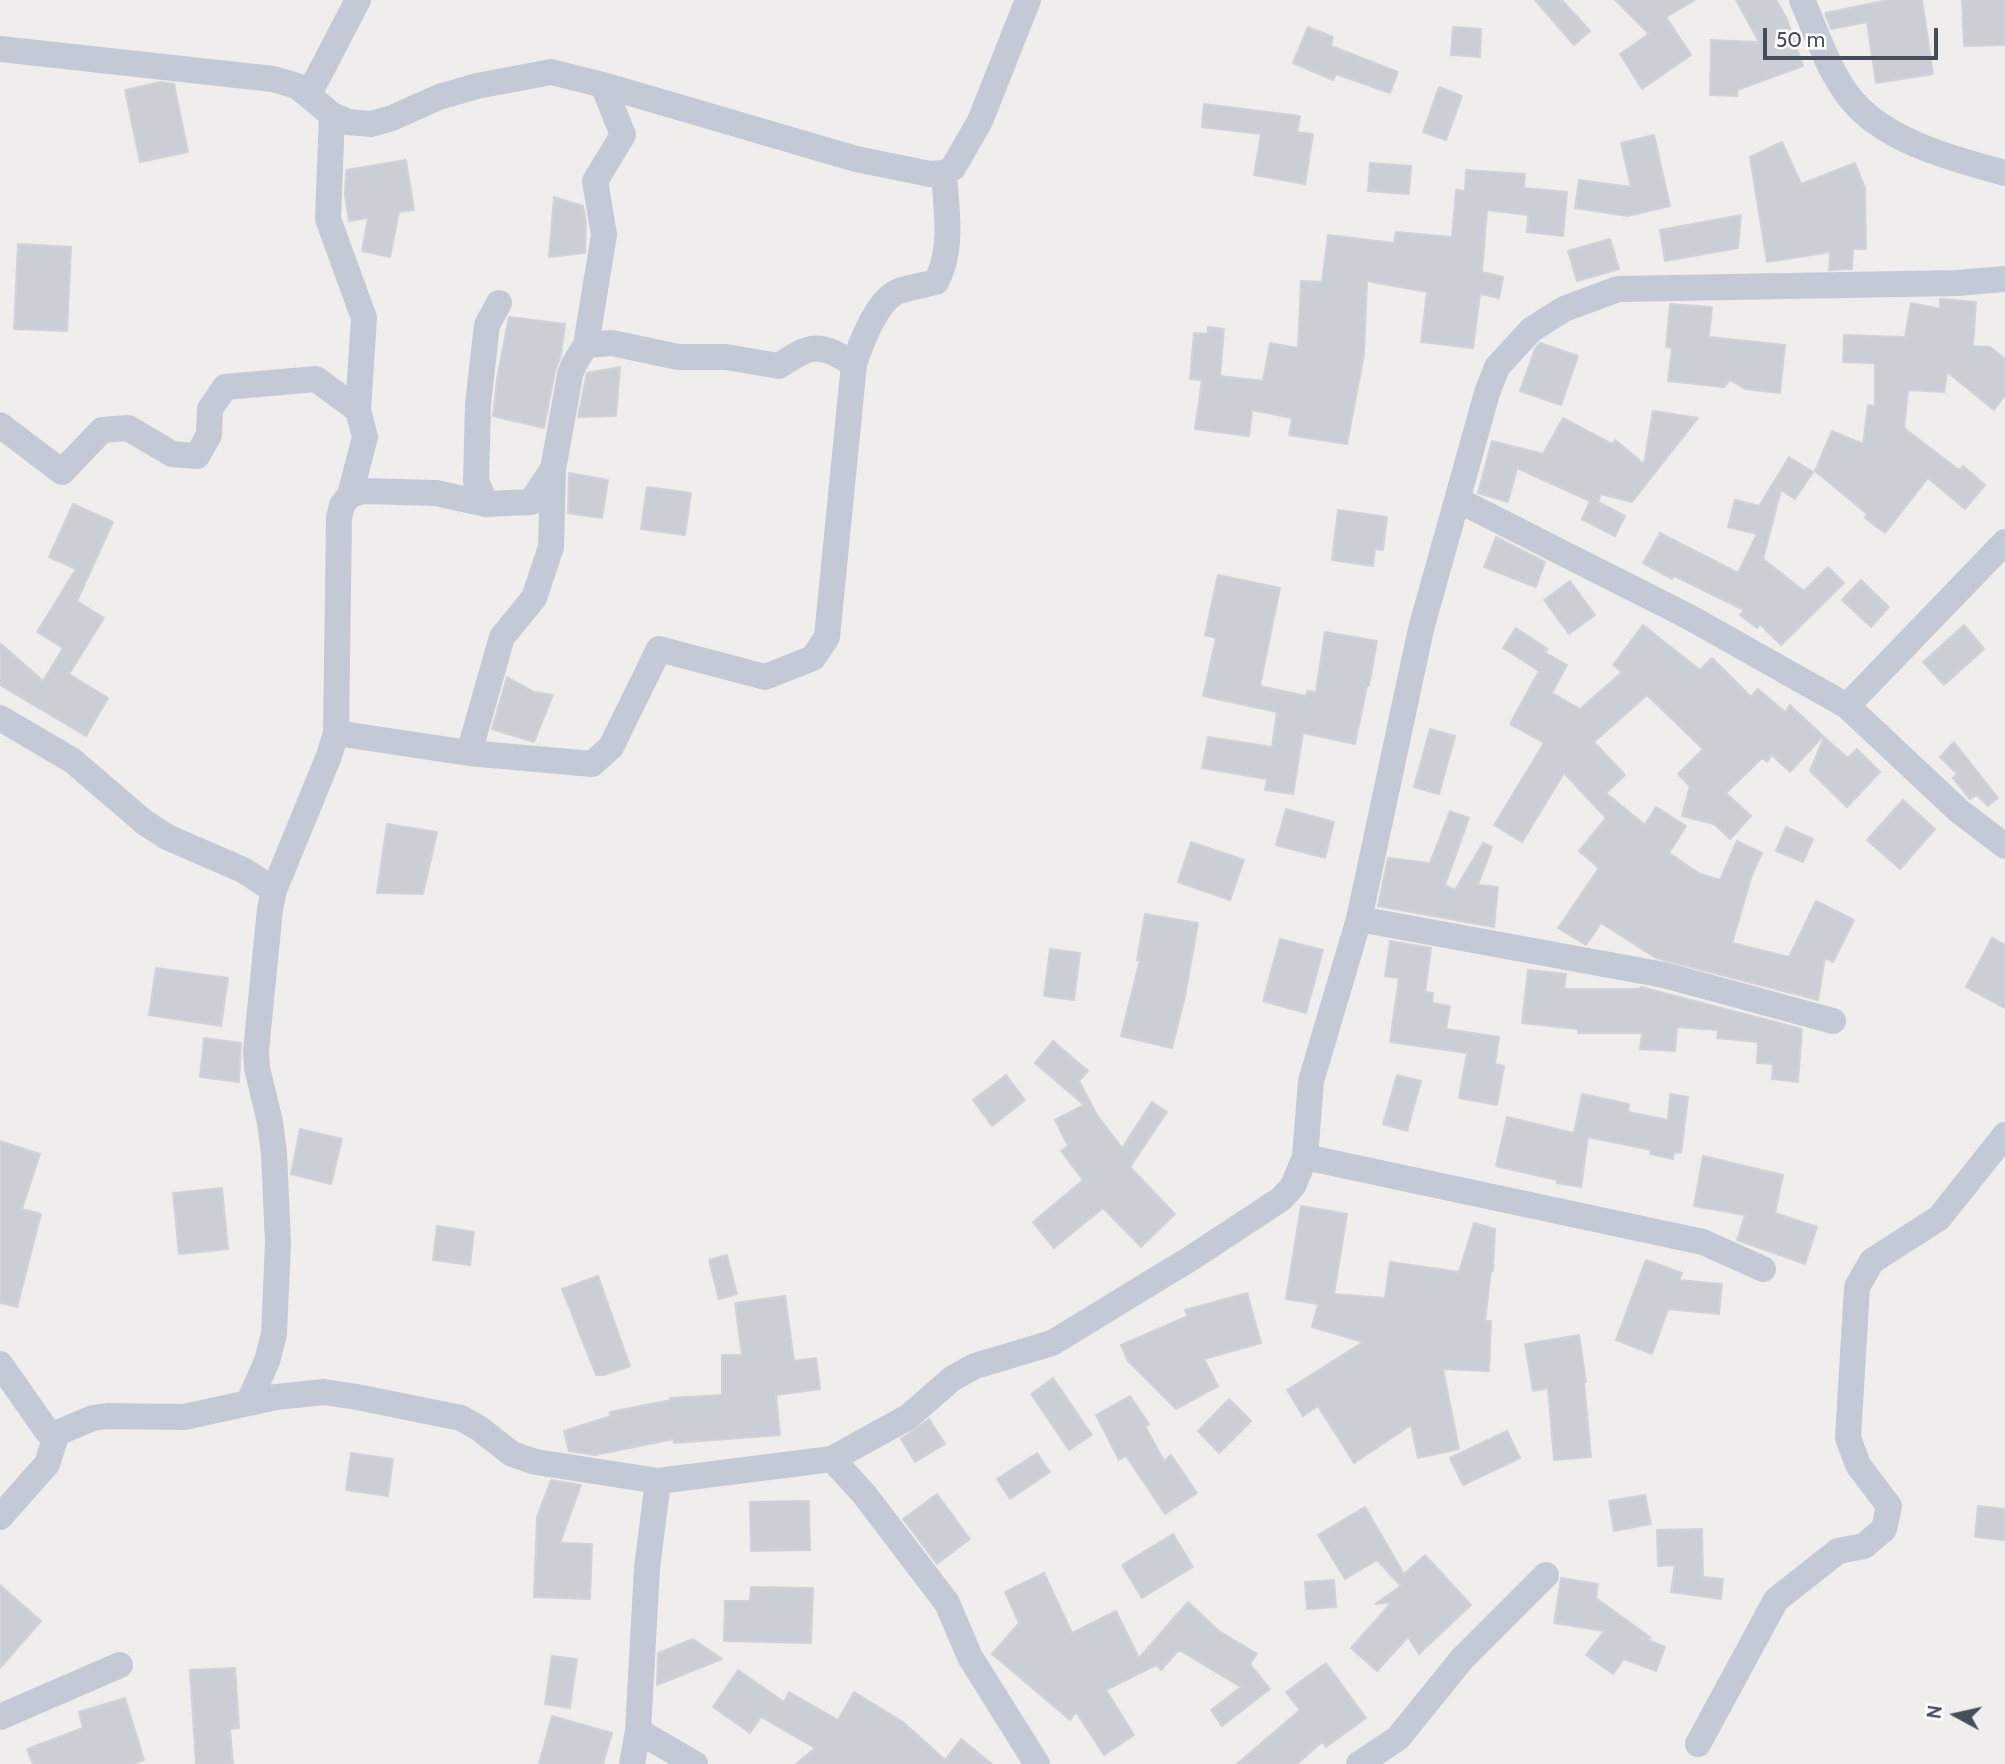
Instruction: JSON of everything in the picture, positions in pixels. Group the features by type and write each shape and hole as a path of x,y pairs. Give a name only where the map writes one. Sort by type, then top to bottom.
{"street":[{"path":"309,94 358,0"},
{"path":"0,49 273,79 297,86 332,115 348,122 371,124 392,118 439,97 478,86 551,72 856,159 930,174 944,173 953,168 980,121 1028,0"},
{"path":"1802,0 1835,74 1859,108 1892,133 1960,161 2005,173"},
{"path":"468,753 502,637 534,598 551,547 554,469 570,375 586,345 604,235 595,181 623,135 603,85"},
{"path":"249,1402 267,1361 274,1334 278,1243 274,1153 256,1051 270,909 274,890 336,733 339,518 342,505 350,495 365,437 358,410 364,318 328,219 332,115"},
{"path":"336,733 468,753 593,764 611,747 659,649 765,677 813,658 827,637 854,364 863,338 887,298 898,291 936,282 945,266 947,250 944,173"},
{"path":"0,1364 47,1431 57,1433 93,1418 184,1417 249,1402 324,1392 357,1396 461,1418 512,1454 536,1462 659,1481 832,1459 908,1417 953,1378 975,1366 1052,1343 1193,1257 1281,1199 1293,1186 1305,1157 1311,1081 1359,919 1421,629 1487,393 1497,367 1531,330 1564,309 1618,289 1957,283 2005,279"},
{"path":"486,504 476,481 478,404 487,325 499,303"},
{"path":"586,345 612,343 678,357 726,358 779,366 805,349 818,349 831,351 854,364"},
{"path":"0,425 62,472 102,430 128,428 172,454 197,456 209,435 210,409 225,387 316,379 358,410"},
{"path":"350,495 363,491 436,493 486,504 531,502 554,469"},
{"path":"1458,500 1691,618 1847,706 1959,811 2005,846"},
{"path":"1847,706 2005,542"},
{"path":"0,718 73,761 144,822 167,837 243,870 274,890"},
{"path":"1359,919 1664,975 1833,1021"},
{"path":"1698,1744 1776,1600 1838,1551 1864,1546 1884,1528 1889,1506 1857,1465 1848,1438 1857,1287 1872,1261 1939,1218 2005,1135"},
{"path":"1305,1157 1703,1241 1763,1269"},
{"path":"0,1517 47,1464 57,1433"},
{"path":"832,1459 864,1494 947,1603 970,1657 1037,1764"},
{"path":"632,1764 638,1731 647,1568 659,1481"},
{"path":"1359,1764 1398,1738 1469,1651 1546,1575"},
{"path":"0,1717 120,1665"},
{"path":"638,1731 695,1764"}],"building":[{"path":"1535,0 1562,0 1590,31 1574,45"},
{"path":"1615,0 1695,0 1666,17 1691,55 1642,89 1620,54 1649,34"},
{"path":"1736,0 1776,0 1786,17 1803,66 1737,90 1737,96 1710,95 1711,40 1759,42"},
{"path":"1888,0 1922,0 1933,74 1876,83 1867,22 1831,29 1825,13"},
{"path":"1962,0 2005,0 2005,45 1964,46"},
{"path":"1308,27 1333,37 1331,46 1398,72 1390,93 1336,74 1333,80 1293,63"},
{"path":"1453,27 1481,29 1480,57 1451,55"},
{"path":"160,82 174,84 188,152 140,162 125,90"},
{"path":"1439,87 1462,96 1446,140 1423,132"},
{"path":"1204,104 1300,116 1297,132 1313,134 1305,184 1254,175 1261,134 1202,127"},
{"path":"1654,135 1670,206 1628,216 1575,208 1579,180 1631,187 1621,143"},
{"path":"1782,142 1801,184 1855,163 1865,188 1866,249 1853,249 1852,269 1829,270 1830,252 1767,262 1750,157"},
{"path":"406,160 414,210 399,212 390,257 362,251 368,218 349,221 345,195 346,170"},
{"path":"1370,163 1411,166 1409,194 1368,191"},
{"path":"1466,170 1525,174 1524,188 1567,192 1563,236 1527,232 1528,215 1487,210 1482,272 1503,277 1499,298 1480,294 1473,348 1421,342 1427,292 1367,281 1364,354 1347,444 1289,435 1292,418 1252,410 1249,436 1195,429 1202,380 1190,379 1194,333 1208,334 1208,327 1224,329 1220,376 1263,381 1270,343 1298,348 1301,281 1322,282 1328,235 1394,243 1396,232 1452,237 1456,190 1465,191"},
{"path":"554,197 583,206 586,222 585,253 549,257"},
{"path":"1741,215 1738,248 1665,261 1660,230"},
{"path":"1610,239 1619,269 1577,281 1568,251"},
{"path":"18,244 71,247 67,331 14,329"},
{"path":"1940,299 1976,302 1973,346 1990,347 2005,359 2005,395 1994,410 1947,372 1944,392 1908,390 1904,428 1959,470 1963,466 1985,485 1965,509 1928,478 1885,533 1865,518 1867,514 1815,471 1832,431 1863,444 1868,405 1875,406 1875,363 1843,362 1844,335 1905,337 1911,303 1940,309"},
{"path":"1670,304 1712,307 1709,337 1785,345 1780,393 1745,389 1730,380 1724,387 1668,381 1672,348 1666,347"},
{"path":"509,317 565,324 561,355 544,428 493,416"},
{"path":"1540,343 1578,356 1561,405 1520,391 1535,349"},
{"path":"620,367 616,416 578,417 587,373"},
{"path":"1653,411 1698,418 1632,502 1601,494 1598,502 1625,516 1615,536 1582,519 1590,501 1517,468 1508,502 1478,493 1492,441 1543,454 1563,418 1612,444 1615,440 1644,464"},
{"path":"1789,457 1813,472 1795,499 1781,490 1763,559 1804,591 1828,567 1844,583 1781,645 1760,624 1757,628 1740,615 1744,610 1674,576 1672,579 1643,563 1660,533 1738,573 1757,534 1728,527 1735,500 1759,506"},
{"path":"569,473 608,480 602,518 568,513"},
{"path":"647,487 691,493 685,535 641,529"},
{"path":"73,504 113,522 77,601 104,618 69,674 108,698 86,736 0,685 0,643 43,681 63,648 37,632 76,569 49,557"},
{"path":"1338,510 1387,517 1383,550 1375,549 1373,566 1332,560"},
{"path":"1496,537 1545,562 1536,587 1484,567"},
{"path":"1218,575 1280,588 1260,686 1306,696 1307,691 1316,692 1325,632 1377,641 1355,744 1303,733 1293,794 1265,790 1267,779 1202,768 1208,737 1272,747 1277,712 1203,696 1216,638 1205,635"},
{"path":"1861,580 1889,607 1871,627 1842,600"},
{"path":"1570,581 1595,615 1569,634 1544,600"},
{"path":"1643,625 1700,670 1712,658 1751,697 1758,689 1785,712 1790,705 1823,736 1790,772 1772,755 1767,762 1762,758 1726,793 1751,816 1730,839 1714,824 1682,816 1690,786 1678,774 1703,749 1647,695 1594,742 1625,775 1606,793 1645,825 1656,807 1686,826 1669,853 1700,874 1720,880 1737,841 1762,853 1752,875 1732,943 1789,957 1816,901 1854,920 1833,962 1825,958 1818,1000 1656,958 1601,923 1586,945 1558,928 1599,868 1579,851 1606,818 1564,773 1522,842 1494,825 1544,743 1510,724 1539,671 1503,648 1516,628 1548,649 1544,652 1567,665 1552,693 1580,709 1622,672 1613,665"},
{"path":"1964,625 1984,649 1944,685 1923,662"},
{"path":"507,677 534,692 553,695 534,742 492,729"},
{"path":"1430,729 1455,736 1439,794 1414,787"},
{"path":"1824,737 1848,758 1857,749 1880,772 1847,807 1810,771"},
{"path":"1954,742 1998,798 1988,806 1977,795 1970,799 1953,778 1957,774 1940,757"},
{"path":"1903,800 1935,829 1900,869 1867,840"},
{"path":"1286,809 1334,822 1325,858 1276,845"},
{"path":"1450,811 1469,818 1445,885 1455,890 1483,843 1492,847 1478,885 1498,887 1494,927 1378,906 1388,858 1430,863"},
{"path":"387,824 437,832 423,894 377,893"},
{"path":"1786,827 1813,839 1803,862 1776,851"},
{"path":"1191,842 1244,860 1230,900 1178,882"},
{"path":"1145,914 1198,923 1185,996 1172,1048 1121,1036 1140,960 1137,960"},
{"path":"1992,938 2005,945 2005,1008 1966,987"},
{"path":"1280,939 1323,950 1306,1013 1263,1001"},
{"path":"1390,941 1431,948 1425,992 1433,993 1432,1003 1450,1006 1446,1029 1499,1037 1495,1064 1504,1066 1497,1105 1459,1098 1467,1053 1390,1042 1399,978 1385,976"},
{"path":"1050,949 1080,953 1074,1000 1044,996"},
{"path":"156,968 228,978 221,1026 149,1015"},
{"path":"1528,970 1566,974 1564,989 1641,987 1802,1029 1798,1082 1772,1079 1773,1064 1757,1063 1758,1042 1717,1038 1718,1030 1677,1027 1675,1051 1640,1049 1642,1033 1578,1033 1578,1029 1522,1023"},
{"path":"204,1038 241,1043 239,1082 200,1077"},
{"path":"1053,1041 1088,1071 1079,1081 1097,1115 1122,1148 1152,1102 1167,1112 1130,1167 1175,1214 1141,1247 1103,1208 1054,1248 1033,1222 1083,1180 1061,1151 1068,1146 1055,1120 1084,1105 1035,1063"},
{"path":"1006,1075 1025,1100 992,1126 973,1100"},
{"path":"1397,1075 1421,1081 1407,1131 1383,1124"},
{"path":"1582,1094 1629,1104 1628,1112 1668,1120 1670,1094 1688,1097 1681,1153 1674,1152 1673,1159 1650,1154 1651,1150 1588,1137 1581,1187 1496,1166 1507,1117 1574,1133"},
{"path":"300,1129 342,1139 331,1184 291,1174"},
{"path":"0,1141 40,1154 22,1209 41,1214 17,1307 0,1303"},
{"path":"1703,1156 1783,1175 1775,1213 1817,1227 1805,1264 1737,1240 1745,1215 1694,1206"},
{"path":"222,1188 228,1249 179,1254 173,1193"},
{"path":"1301,1206 1347,1214 1334,1294 1385,1298 1390,1262 1459,1272 1474,1223 1495,1229 1493,1271 1485,1321 1491,1321 1489,1371 1443,1369 1459,1449 1418,1458 1411,1425 1354,1463 1318,1406 1303,1416 1287,1390 1363,1342 1312,1327 1318,1304 1286,1299"},
{"path":"437,1226 474,1232 470,1265 433,1260"},
{"path":"727,1255 737,1294 719,1299 709,1260"},
{"path":"1646,1260 1682,1273 1679,1280 1722,1284 1719,1314 1668,1309 1652,1354 1616,1340"},
{"path":"598,1276 630,1366 604,1375 596,1375 562,1289"},
{"path":"1247,1293 1261,1343 1204,1359 1218,1386 1176,1409 1128,1361 1121,1345 1188,1316 1185,1310"},
{"path":"785,1296 794,1361 816,1358 820,1389 776,1395 780,1435 674,1443 674,1439 595,1455 569,1451 564,1431 611,1416 610,1412 671,1400 670,1398 722,1395 722,1355 742,1355 735,1303"},
{"path":"1579,1335 1586,1382 1591,1457 1554,1460 1548,1388 1533,1391 1525,1344"},
{"path":"1053,1378 1092,1435 1069,1450 1031,1394"},
{"path":"1130,1396 1149,1424 1145,1426 1164,1461 1171,1455 1197,1493 1165,1514 1126,1456 1119,1460 1096,1415"},
{"path":"1229,1399 1251,1421 1219,1453 1198,1431"},
{"path":"929,1419 945,1444 915,1462 901,1439"},
{"path":"1507,1431 1520,1458 1463,1485 1450,1458"},
{"path":"351,1453 393,1459 388,1496 346,1490"},
{"path":"1037,1453 1050,1472 1010,1499 997,1479"},
{"path":"551,1480 581,1485 560,1543 592,1544 590,1599 534,1597 537,1517"},
{"path":"937,1494 970,1539 937,1564 903,1519"},
{"path":"1645,1495 1651,1524 1614,1531 1609,1501"},
{"path":"809,1501 810,1550 751,1551 750,1502"},
{"path":"1978,1506 2005,1509 2005,1540 1975,1537"},
{"path":"1365,1507 1404,1574 1425,1555 1471,1605 1419,1654 1408,1637 1377,1671 1351,1648 1392,1602 1375,1604 1401,1586 1377,1560 1345,1579 1318,1535"},
{"path":"1702,1529 1703,1577 1723,1579 1721,1599 1671,1592 1675,1565 1658,1566 1657,1530"},
{"path":"1173,1534 1193,1567 1142,1598 1122,1565"},
{"path":"1044,1573 1072,1633 1116,1611 1139,1658 1188,1602 1219,1631 1257,1654 1250,1664 1270,1689 1222,1726 1211,1710 1241,1687 1179,1650 1161,1670 1156,1665 1106,1690 1134,1735 1104,1755 1076,1712 1070,1720 992,1654 1019,1623 1005,1592"},
{"path":"1561,1578 1598,1584 1596,1598 1651,1638 1640,1637 1665,1647 1656,1671 1624,1659 1613,1674 1586,1655 1604,1631 1554,1623"},
{"path":"1334,1580 1336,1607 1307,1609 1305,1582"},
{"path":"0,1585 41,1621 0,1668"},
{"path":"751,1587 813,1588 811,1643 724,1641 725,1601 750,1601"},
{"path":"693,1639 722,1659 657,1685 658,1653"},
{"path":"552,1656 577,1659 570,1708 545,1704"},
{"path":"1326,1663 1366,1718 1326,1747 1322,1742 1297,1764 1237,1764 1300,1710 1286,1692"},
{"path":"235,1668 239,1728 230,1729 233,1764 196,1764 190,1670"},
{"path":"738,1670 784,1702 789,1692 838,1720 854,1692 903,1722 945,1760 961,1739 992,1764 796,1764 815,1748 761,1717 750,1733 713,1707"},
{"path":"125,1698 144,1760 133,1764 33,1764 27,1749 83,1728 79,1712"},
{"path":"552,1716 612,1733 603,1764 539,1764"}]}
